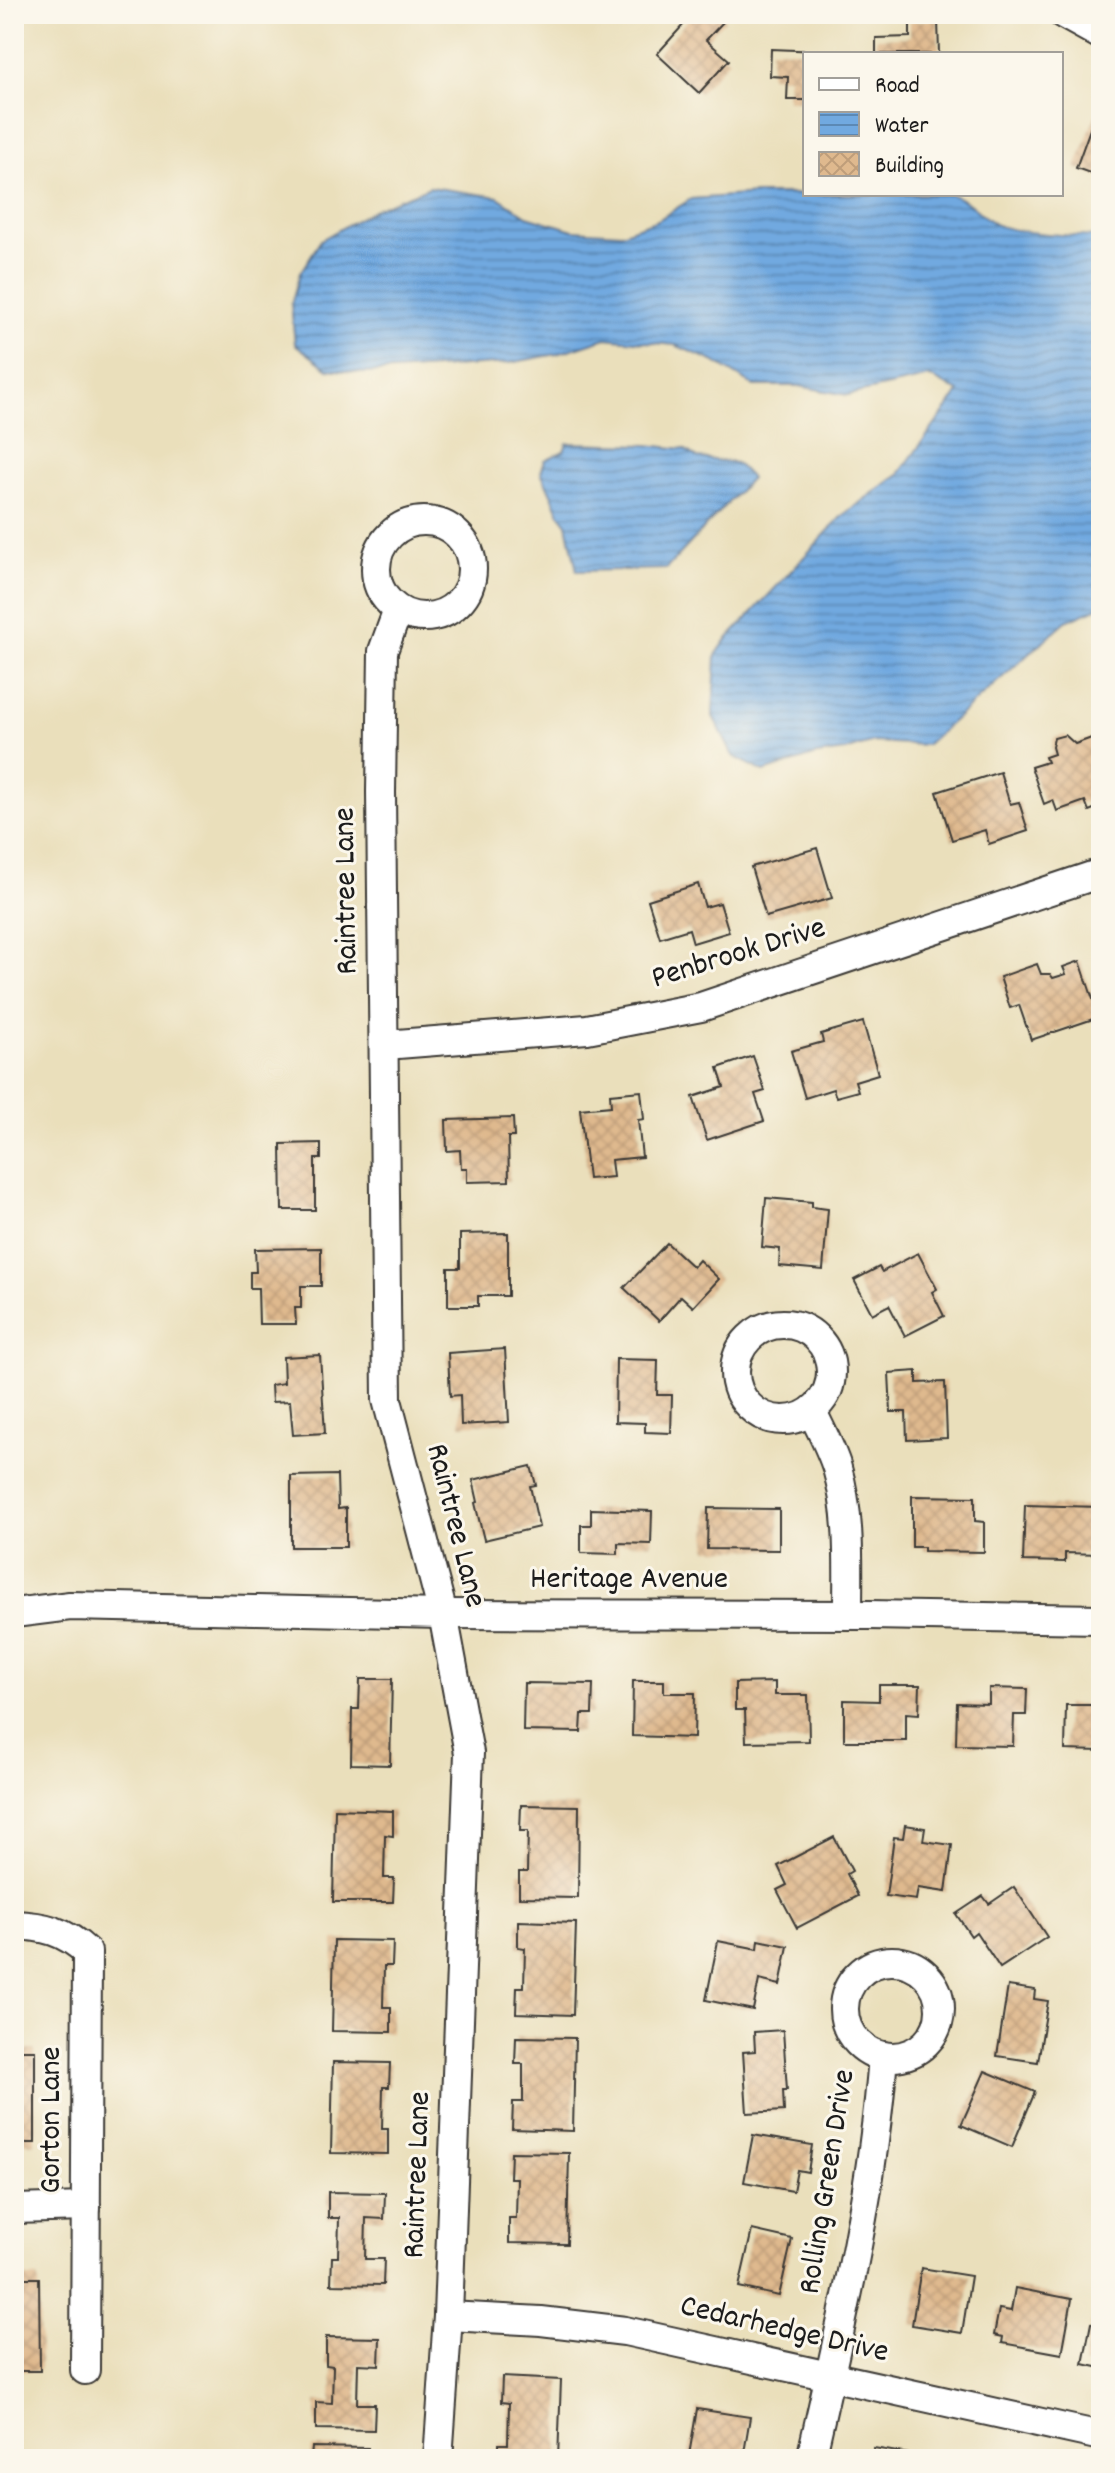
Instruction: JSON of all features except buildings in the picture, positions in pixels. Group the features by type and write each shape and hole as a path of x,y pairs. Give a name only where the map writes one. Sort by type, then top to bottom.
{"street":[{"path":"1063,14 1101,35"},
{"name":"Raintree Lane","path":"398,610 383,651 381,792 387,1400 443,1614 469,1753 448,2316 438,2459"},
{"name":"Penbrook Drive","path":"385,1045 587,1029 701,1007 1101,873"},
{"path":"812,1411 837,1466 843,1493 848,1530 848,1615"},
{"name":"Heritage Avenue","path":"14,1613 70,1606 443,1614 1101,1619"},
{"name":"Gorton Lane","path":"14,1925 44,1926 73,1938 87,1952 85,2370"},
{"name":"Rolling Green Drive","path":"811,2459 865,2207 878,2120 883,2056"},
{"path":"14,2209 86,2207"},
{"name":"Cedarhedge Drive","path":"448,2316 541,2321 625,2331 1101,2436"}],"water":[{"path":"430,187 498,197 527,216 573,230 621,233 658,220 691,199 757,194 954,196 1004,227 1046,234 1101,237 1101,606 1066,621 926,745 874,742 817,755 764,772 733,756 713,716 716,655 843,515 899,474 959,392 930,377 848,395 798,386 754,386 713,361 675,345 606,338 557,354 509,363 364,373 328,369 295,344 291,304 300,273 321,240 379,207"},
{"path":"567,443 684,449 698,458 736,463 751,478 666,569 577,571 567,524 541,472 545,460 564,451"}]}
